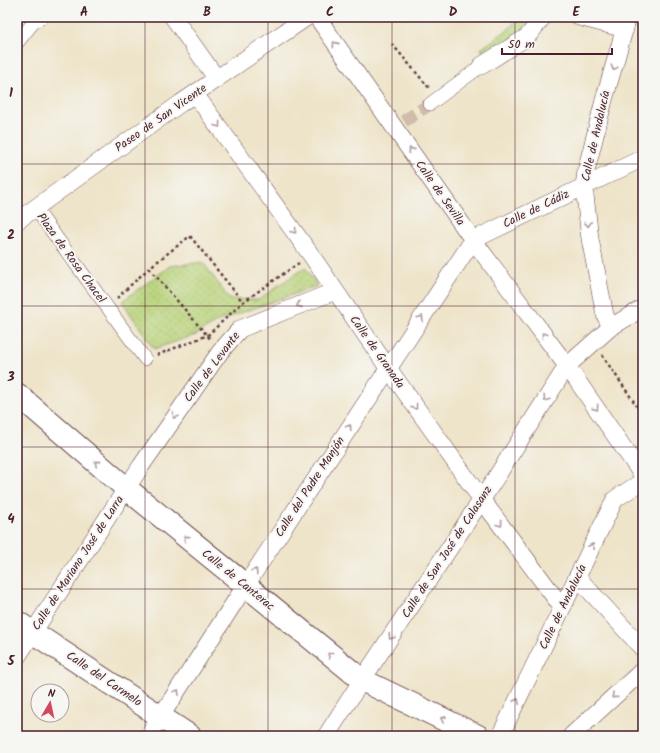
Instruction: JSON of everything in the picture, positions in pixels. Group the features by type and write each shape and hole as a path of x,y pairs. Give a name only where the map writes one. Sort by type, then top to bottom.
{"street":[{"path":"17,43 37,17"},
{"path":"173,17 216,79"},
{"name":"Paseo de San Vicente","path":"17,220 216,79 307,17"},
{"name":"Calle de Sevilla","path":"317,17 399,124 473,240 567,366 640,481"},
{"path":"434,101 480,66 527,37 543,17"},
{"path":"579,17 627,23"},
{"name":"Calle de Andalucía","path":"611,327 606,314 590,239 584,186 586,171 604,100 627,23"},
{"name":"Calle de Granada","path":"195,94 312,255 388,368 482,500 562,607"},
{"name":"Calle de Cádiz","path":"473,240 643,158"},
{"name":"Plaza de Rosa Chacel","path":"35,208 146,359"},
{"name":"Calle del Padre Manjón","path":"148,736 473,240"},
{"name":"Calle de Levante","path":"126,488 220,352 240,329 335,291"},
{"name":"Calle de San José de Calasanz","path":"326,736 482,500 567,366 611,327 643,308"},
{"name":"Calle de Canterac","path":"17,394 126,488 362,680 478,736"},
{"name":"Calle de Andalucía","path":"500,736 615,498 640,481"},
{"name":"Calle de Mariano José de Larra","path":"17,657 25,627 126,488"},
{"path":"577,577 643,649"},
{"name":"Calle del Carmelo","path":"25,627 190,736"},
{"path":"571,736 643,670"}],"path":[{"path":"392,44 434,101"},
{"name":"Plaza de Rosa Chacel","path":"108,307 149,268 190,236 243,302"},
{"path":"146,359 208,335 243,302 312,255"},
{"path":"149,268 208,335 220,352"},
{"path":"594,343 643,415"}],"green space":[{"path":"518,17 534,17 523,33 485,55 481,49 510,28"},
{"path":"203,262 229,299 258,300 305,267 317,286 218,321 196,335 154,349 122,301 170,266"}],"tunnel":[{"path":"404,121 430,104"}]}
